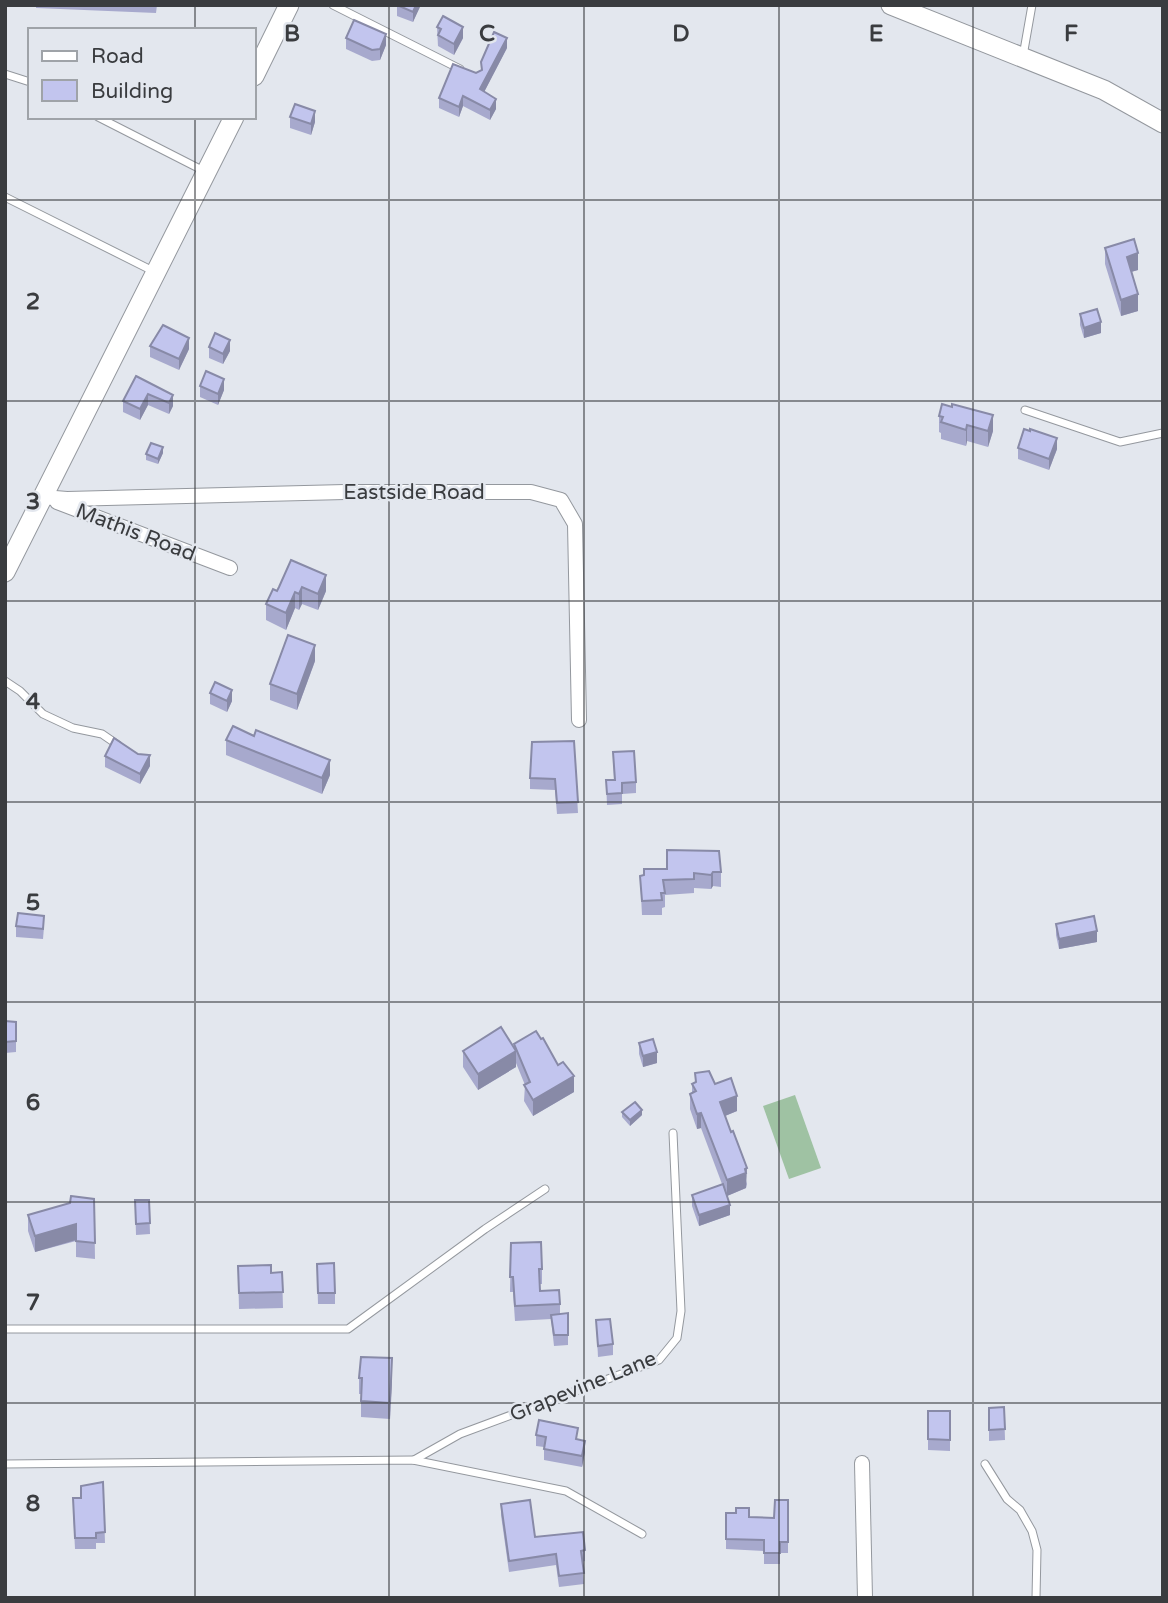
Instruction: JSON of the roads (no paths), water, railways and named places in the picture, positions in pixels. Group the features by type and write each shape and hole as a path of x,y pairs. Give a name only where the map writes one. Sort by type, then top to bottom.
{"main road":[{"path":"256,72 289,5"},
{"path":"891,5 1104,90 1163,123"},
{"path":"5,572 233,119"}],"street":[{"name":"Eastside Road","path":"43,497 68,499 345,492 531,492 561,500 575,524 579,720"},
{"name":"Mathis Road","path":"43,497 230,568"},
{"path":"862,1464 865,1598"}],"lane":[{"path":"332,5 465,71"},
{"path":"1023,57 1032,5"},
{"path":"5,74 28,81"},
{"path":"102,119 207,172"},
{"path":"5,197 156,273"},
{"path":"1025,410 1119,442 1163,433"},
{"path":"5,681 20,691 43,714 73,728 102,734 122,746"},
{"name":"Grapevine Lane","path":"413,1460 460,1434 659,1360 677,1338 681,1311 673,1133"},
{"path":"5,1329 348,1329 545,1189"},
{"name":"Grapevine Lane","path":"5,1464 413,1460 566,1491 642,1534"},
{"path":"985,1464 1007,1499 1020,1510 1032,1531 1037,1550 1036,1598"}]}
